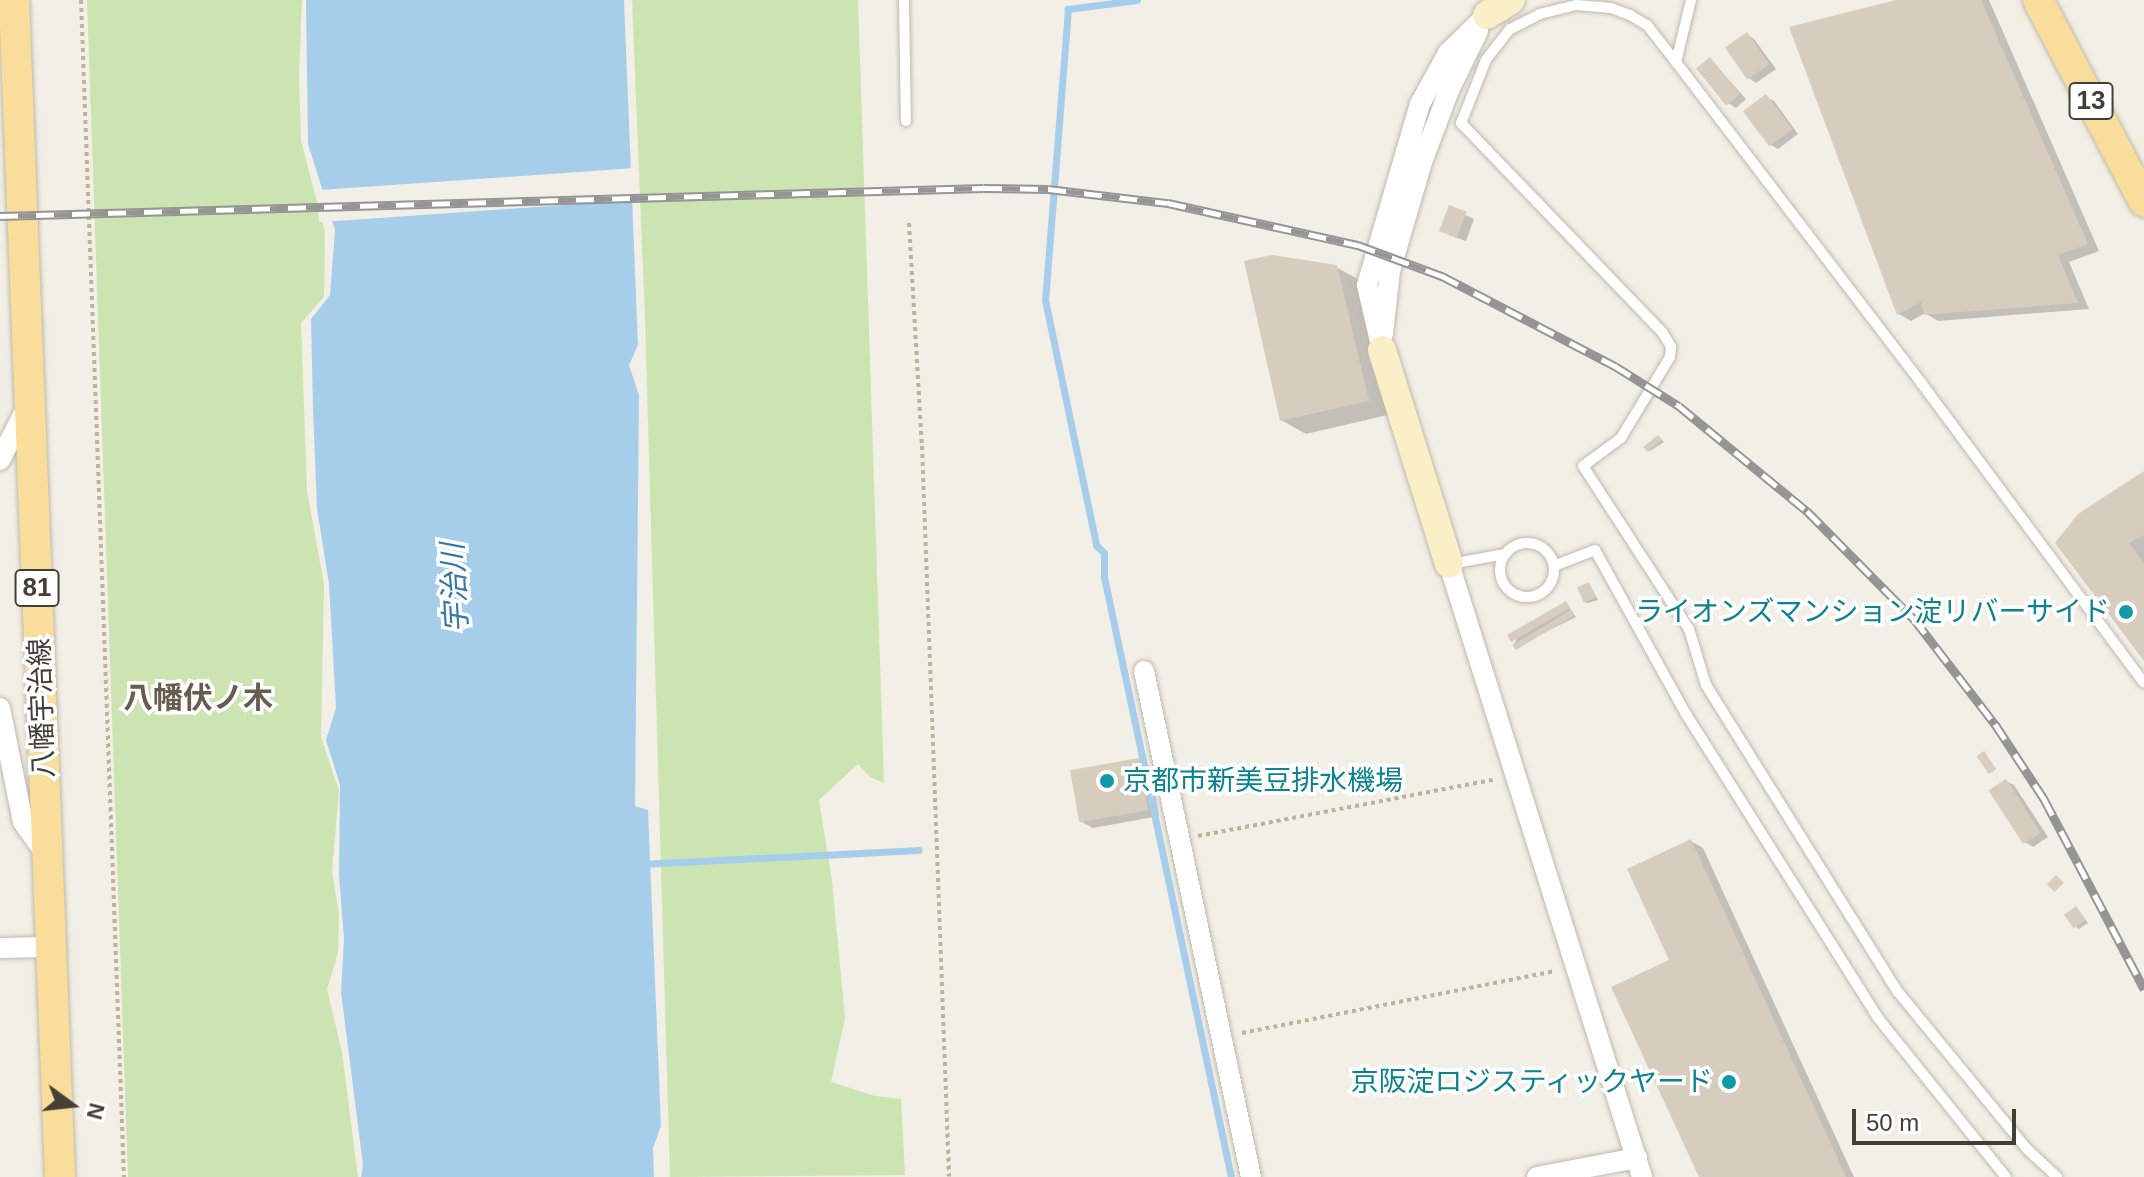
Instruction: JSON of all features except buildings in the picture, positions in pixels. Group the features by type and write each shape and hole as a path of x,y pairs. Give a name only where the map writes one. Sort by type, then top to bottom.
{"main road":[{"name":"八幡宇治線","path":"14,0 60,1177"},
{"name":"13","path":"2038,0 2144,202"}],"street":[{"path":"1499,8 1448,53 1420,104 1367,285 1382,350 1640,1168 1537,1177"},
{"path":"0,460 31,400"},
{"path":"1144,671 1251,1177"},
{"path":"0,708 23,822 46,854"},
{"path":"0,948 51,947"}],"lane":[{"path":"904,0 906,121"},
{"path":"1676,62 1691,0"},
{"path":"2057,1177 2027,1149 1898,992 1706,685 1689,629 1583,466 1621,438 1670,357 1671,347 1663,333 1461,123 1486,60 1510,29 1540,14 1576,5 1611,8 1647,25 1922,384 2144,683"},
{"path":"1534,543 1547,551 1554,566 1551,583 1538,595 1521,597 1506,587 1502,580 1501,562 1517,544 1534,543"},
{"path":"1554,566 1595,550 1686,714 1878,1018 2006,1177"},
{"path":"1449,564 1505,554"}],"path":[{"path":"81,0 124,1177"},
{"path":"909,223 923,478 949,1177"},
{"path":"1180,839 1518,775"},
{"path":"1220,1037 1577,966"}],"green space":[{"path":"87,0 302,0 299,74 301,141 325,232 324,297 301,323 307,491 324,584 321,737 339,791 332,871 339,915 338,953 327,989 342,1052 358,1177 128,1177"},
{"path":"632,0 858,0 884,783 870,777 858,764 819,800 832,881 845,1018 831,1082 875,1096 901,1099 905,1175 670,1177 645,319"}],"water":[{"name":"宇治川","path":"306,0 624,0 638,345 629,365 639,395 635,806 648,810 661,1126 653,1148 654,1177 361,1177 363,1165 341,992 344,939 339,875 340,785 326,740 336,708 329,584 317,509 313,409 311,319 330,295 335,230 308,144"}],"pier":[{"path":"635,168 637,200 319,222 317,190"}],"waterway":[{"path":"1137,0 1068,9 1045,300 1096,545 1104,553 1104,577 1231,1177"},
{"path":"641,864 919,850"}],"railway":[{"path":"0,216 984,188 1048,189 1168,203 1358,245 1442,276 1615,366 1679,406 1807,511 1914,619 1995,724 2044,799 2144,989"}],"place":[{"name":"ライオンズマンション淀リバーサイド","path":"2126,612"},
{"name":"京都市新美豆排水機場","path":"1107,781"},
{"name":"京阪淀ロジスティックヤード","path":"1729,1082"}],"district":[{"name":"八幡伏ノ木","path":"198,698"}]}
